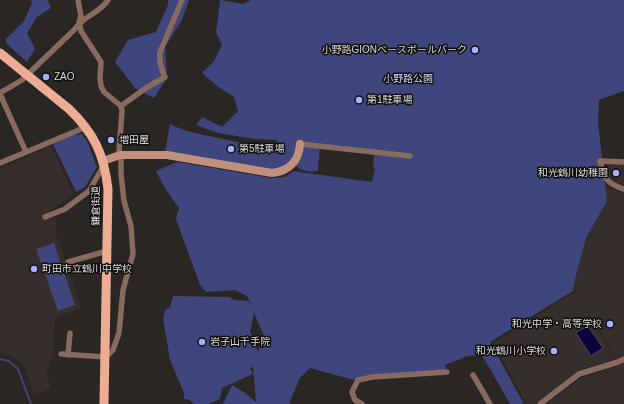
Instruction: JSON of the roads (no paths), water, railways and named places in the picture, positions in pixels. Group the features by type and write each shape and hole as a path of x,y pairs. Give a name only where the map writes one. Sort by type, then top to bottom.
{"main road":[{"name":"鎌倉街道","path":"0,52 70,108 94,139 104,162 108,189 104,404"}],"street":[{"path":"26,152 0,94 28,75 75,29 81,16 78,0"},
{"path":"79,22 100,8 108,0"},
{"path":"121,106 146,88 165,77 162,72 159,57 160,52 182,0"},
{"path":"61,354 106,357 113,350 119,333 123,290 132,254 130,226 124,201 119,151 122,111 121,106 104,92 100,78 101,62 85,39 79,22"},
{"path":"0,163 86,127"},
{"path":"44,217 65,209 89,191 104,162 120,155 167,155 272,173 283,171 294,163 300,144 410,156"},
{"path":"624,162 600,161 606,179 613,186 624,189"},
{"path":"68,262 107,251"},
{"path":"68,355 70,333"},
{"path":"540,404 579,374 624,359"},
{"path":"362,404 354,400 352,392 358,380 373,377 447,372"},
{"path":"473,375 490,404"}],"waterway":[{"path":"0,359 9,361 18,369 31,404"}],"place":[{"name":"小野路GIONベースボールパーク","path":"475,50"},
{"name":"ZAO","path":"46,77"},
{"name":"第1駐車場","path":"359,100"},
{"name":"増田屋","path":"111,140"},
{"name":"第5駐車場","path":"231,149"},
{"name":"和光鶴川幼稚園","path":"616,173"},
{"name":"町田市立鶴川中学校","path":"34,269"},
{"name":"和光中学・高等学校","path":"610,324"},
{"name":"岩子山千手院","path":"202,342"},
{"name":"和光鶴川小学校","path":"554,351"}],"park label":[{"name":"小野路公園","path":"408,79"}]}
